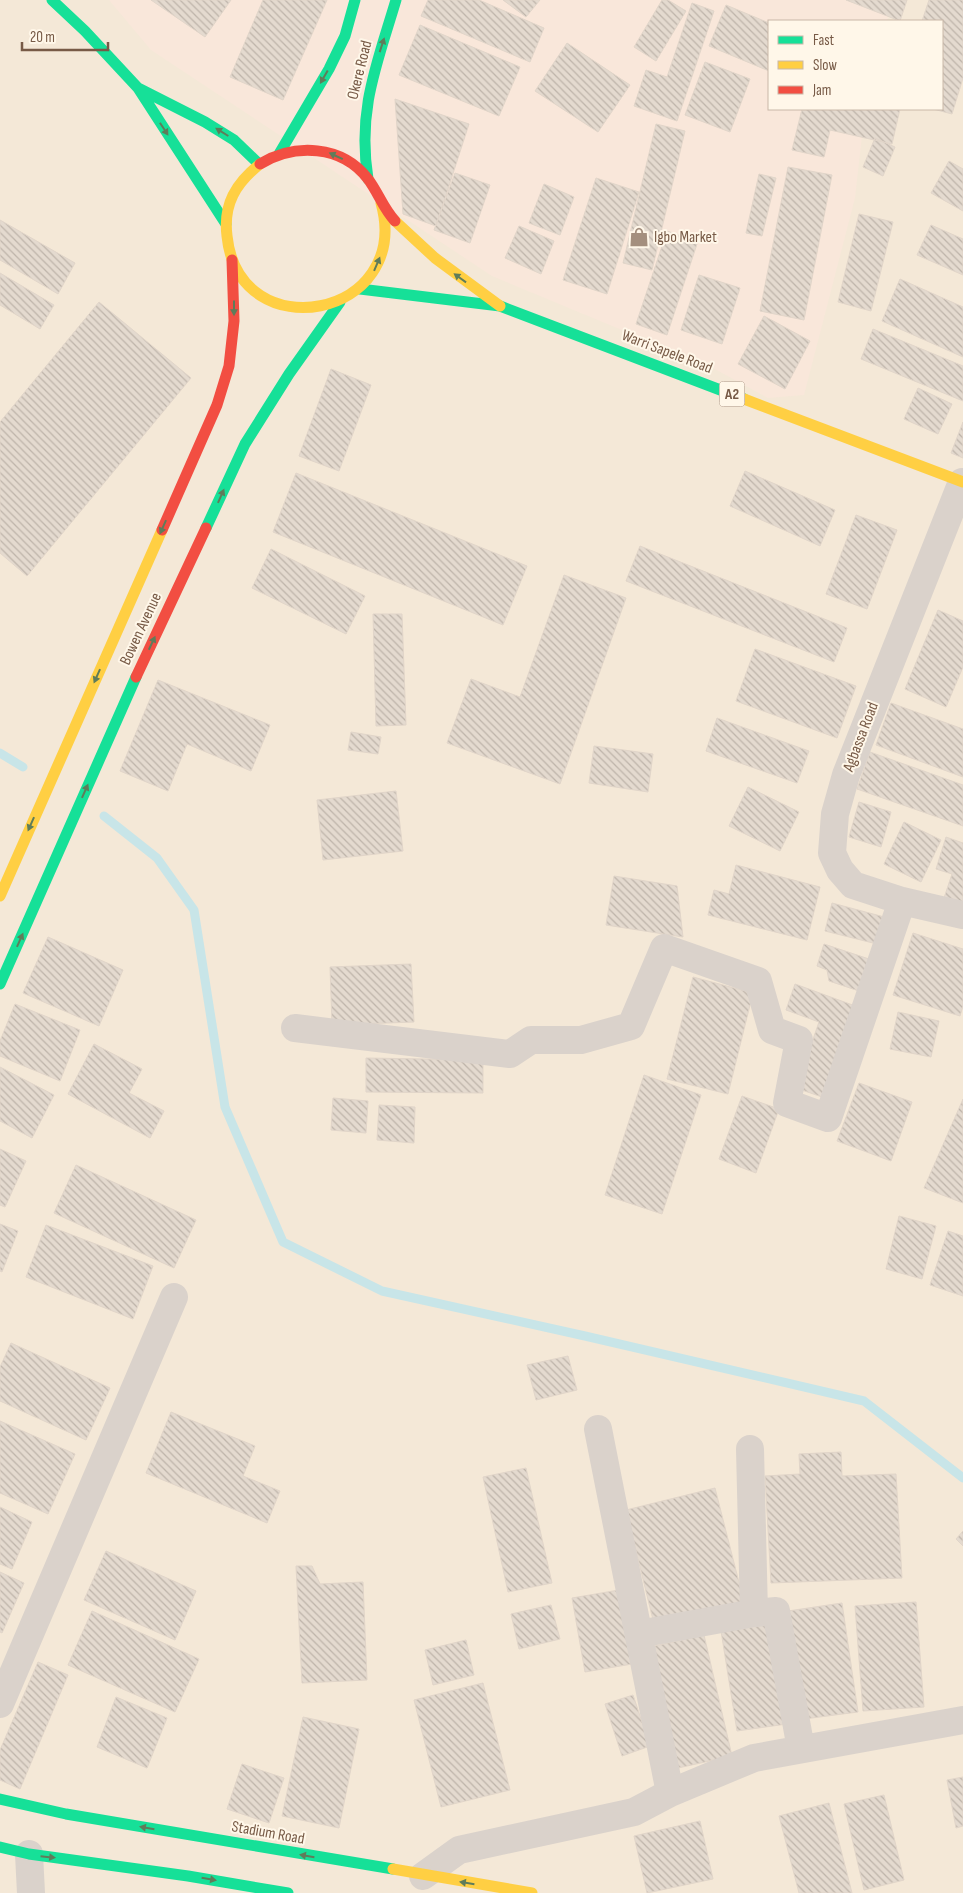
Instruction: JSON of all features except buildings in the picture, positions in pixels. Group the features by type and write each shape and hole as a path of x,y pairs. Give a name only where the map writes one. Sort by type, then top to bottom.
{"main road":[{"path":"52,0 85,31 138,88 226,224"},
{"name":"Okere Road","path":"279,154 345,36 355,0"},
{"name":"Okere Road","path":"368,179 365,147 368,96 396,0"},
{"path":"138,88 205,122 234,140 259,164"},
{"path":"302,149 327,152 349,162 368,179 381,203 386,226 383,249 374,271 360,289 340,302 312,309 298,309 270,301 258,294 247,284 232,260 227,242 226,224 228,206 235,190 259,164 279,154 302,149"},
{"name":"Warri Sapele Road","path":"381,203 400,226 432,256 500,306"},
{"name":"Bowen Avenue","path":"0,896 200,445 226,381 233,344 235,308 232,260"},
{"name":"Warri Sapele Road","path":"360,289 500,306 962,482"},
{"name":"Bowen Avenue","path":"0,984 124,703 245,444 289,374 340,302"},
{"name":"Stadium Road","path":"0,1799 66,1814 532,1893"},
{"path":"0,1847 29,1854 188,1876 288,1893"}],"street":[{"name":"Agbassa Road","path":"962,482 846,775 835,814 832,854 840,870 853,885 902,902 963,916"},
{"path":"295,1028 510,1054 531,1040 581,1040 631,1026 664,948 758,981 772,1030 798,1040 787,1103 828,1118 902,902"},
{"path":"0,1704 174,1297"},
{"path":"598,1429 670,1793"},
{"path":"750,1449 754,1613"},
{"path":"639,1634 776,1610 801,1749"},
{"path":"423,1876 459,1850 634,1812 670,1793 754,1758 963,1720"},
{"path":"29,1854 31,1893"}],"shaded area":[{"path":"0,0 963,0 963,1893 0,1893"},
{"name":"Igbo Market","path":"109,0 899,0 887,20 768,20 768,110 865,110 855,198 804,395 768,398 711,367 492,276 151,50"}],"waterway":[{"path":"0,753 23,767"},
{"path":"104,816 157,858 194,910 225,1107 283,1242 382,1291 864,1401 963,1478"}],"traffic: fast":[{"path":"52,0 85,31 138,88 226,224"},
{"path":"279,154 329,69 345,36 355,0"},
{"path":"368,179 365,154 367,109 376,67 396,0"},
{"path":"138,88 205,122 234,140 259,164"},
{"path":"360,289 500,306 744,399"},
{"path":"206,528 245,444 289,374 340,302"},
{"path":"0,984 136,677"},
{"path":"0,1799 66,1814 393,1869"},
{"path":"0,1847 29,1854 188,1876 288,1893"}],"traffic: slow":[{"path":"260,164 244,179 233,195 227,214 227,236 238,272 261,296 289,306 320,306 350,294 372,273 384,242 381,203"},
{"path":"395,221 435,258 500,306"},
{"path":"744,399 963,482"},
{"path":"0,896 162,530"},
{"path":"393,1869 532,1893"}],"traffic: jam":[{"path":"260,164 274,157 303,151 317,151 345,159 368,179 395,221"},
{"path":"162,530 217,405 229,366 234,321 232,260"},
{"path":"136,677 206,528"}],"place":[{"name":"Igbo Market","path":"639,237"}]}
